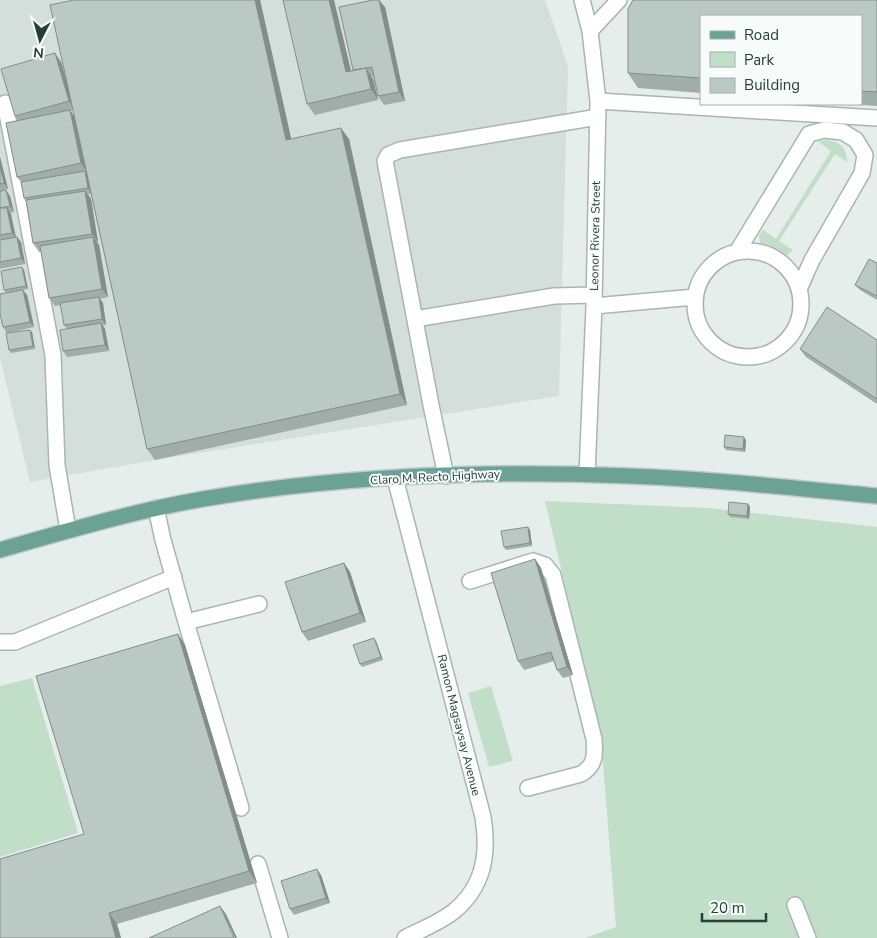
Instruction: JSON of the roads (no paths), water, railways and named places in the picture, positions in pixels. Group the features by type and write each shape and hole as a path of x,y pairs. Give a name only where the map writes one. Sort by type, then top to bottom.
{"main road":[{"name":"Claro M. Recto Highway","path":"0,550 68,530 156,508 204,499 292,487 395,478 500,474 587,474 708,480 877,496"}],"street":[{"name":"Leonor Rivera Street","path":"582,0 590,31 598,109 594,300 587,474"},
{"path":"590,31 619,0"},
{"path":"5,103 53,355 57,465 68,530"},
{"path":"446,476 430,405 416,319 385,161 388,155 400,150 598,109 877,118"},
{"path":"737,252 809,134 824,130 843,132 856,140 865,155 862,173 812,260 800,287 801,304 798,321 790,336 777,348 761,355 744,356 727,353 712,344 701,330 695,314 694,297 699,281 708,268 722,258 737,252 753,251 768,255 781,263 792,274 800,287"},
{"path":"416,319 554,296 594,300 694,297"},
{"name":"Ramon Magsaysay Avenue","path":"395,478 487,837 481,874 470,895 453,912 434,924 404,938"},
{"path":"156,508 186,622 241,808"},
{"path":"470,581 533,561 545,565 553,575 594,740 595,758 588,770 581,774 528,788"},
{"path":"0,642 15,642 174,577"},
{"path":"186,622 260,604"},
{"path":"258,864 280,938"},
{"path":"795,905 808,938"}]}
